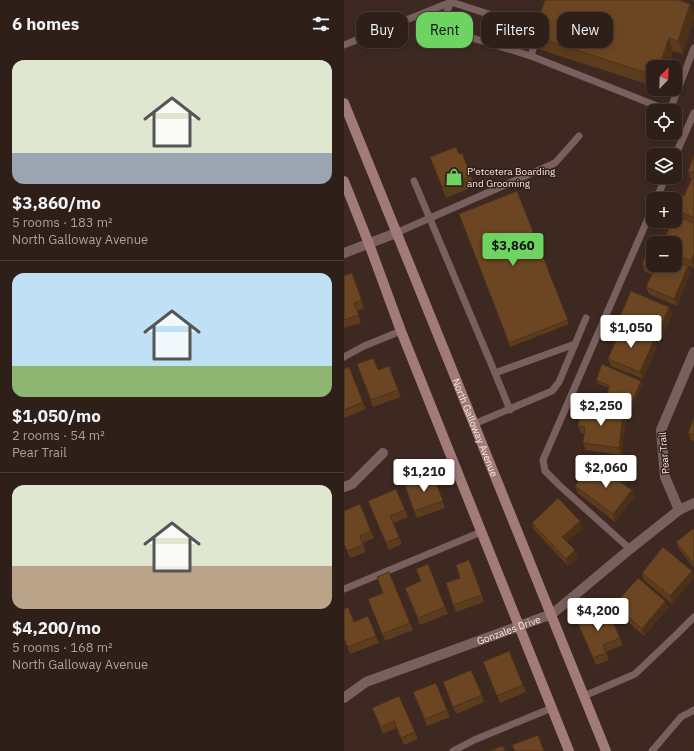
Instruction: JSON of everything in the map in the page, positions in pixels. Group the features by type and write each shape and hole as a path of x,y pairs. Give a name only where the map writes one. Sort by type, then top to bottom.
{"main road":[{"name":"North Galloway Avenue","path":"344,103 552,614 606,751"},
{"path":"344,181 401,331 570,751"}],"street":[{"path":"344,253 396,233"},
{"name":"Pear Trail","path":"679,510 665,477 661,430 694,352"},
{"path":"344,487 352,484 383,453"},
{"name":"Gonzales Drive","path":"344,698 366,682 552,614 679,510 694,503"}],"lane":[{"path":"450,1 440,28 530,56 670,110 694,48"},
{"path":"344,45 450,1 483,12"},
{"path":"530,56 532,48"},
{"path":"679,148 694,113"},
{"path":"396,233 555,163 578,136"},
{"path":"414,181 510,410"},
{"path":"630,549 545,471 543,460 646,223"},
{"path":"474,424 552,392 559,382 586,318"},
{"path":"344,357 364,346 401,331"},
{"path":"495,374 575,344"},
{"path":"344,589 481,532"},
{"path":"584,696 635,674 694,617"},
{"path":"453,751 474,740 552,708"},
{"path":"652,751 681,717 694,710"}],"building":[{"path":"545,0 678,0 690,4 678,41 669,38 661,60 646,60 646,73 570,48 613,48 613,12 557,12 557,44 549,41 549,12 541,12"},
{"name":"P'etcetera Boarding and Grooming","path":"456,147 459,154 462,153 471,176 442,187 430,157"},
{"path":"694,155 694,173 688,171"},
{"path":"692,178 694,179 694,218 682,212 682,195 684,196"},
{"path":"517,191 568,320 509,343 459,214"},
{"path":"682,218 694,223 694,254 691,261 682,257 682,236 666,236 669,228 682,228"},
{"path":"646,254 646,267 642,265"},
{"path":"682,264 688,266 674,299 646,287 653,272 682,272"},
{"path":"352,273 362,301 354,303 359,315 344,320 344,276"},
{"path":"631,291 669,307 657,335 619,319"},
{"path":"622,326 654,340 640,372 608,359"},
{"path":"373,358 378,370 389,366 398,390 371,400 357,364"},
{"path":"602,364 641,381 627,413 603,403 610,386 596,380"},
{"path":"349,367 363,402 344,410 344,369"},
{"path":"581,407 623,412 619,448 583,443 585,427 578,426"},
{"path":"694,418 694,435 688,433"},
{"path":"613,464 625,473 619,481 632,490 613,514 575,486 585,472 598,482"},
{"path":"433,475 443,501 414,511 405,486"},
{"path":"396,489 405,510 390,516 399,537 386,543 368,501"},
{"path":"558,498 580,521 562,537 575,550 566,559 532,523"},
{"path":"360,504 371,531 360,536 363,545 347,551 344,544 344,511"},
{"path":"694,528 694,564 676,542"},
{"path":"663,547 692,571 670,596 642,573"},
{"path":"469,560 482,595 453,605 446,583 460,578 456,565"},
{"path":"428,564 445,607 418,618 405,588 421,581 416,569"},
{"path":"389,572 410,623 382,634 368,599 383,593 377,577"},
{"path":"638,578 665,601 642,629 614,605"},
{"path":"348,607 354,622 368,616 376,636 348,647 344,638 344,609"},
{"path":"607,608 620,638 603,645 606,653 593,658 577,621"},
{"path":"509,651 523,685 497,696 483,662"},
{"path":"471,670 482,695 453,707 443,682"},
{"path":"436,683 447,710 425,719 413,692"},
{"path":"399,696 415,732 401,738 394,721 381,727 372,708"},
{"path":"538,735 544,751 515,751 512,745"},
{"path":"503,746 505,751 489,751"}],"place":[{"name":"P'etcetera Boarding and Grooming","path":"454,177"}]}
